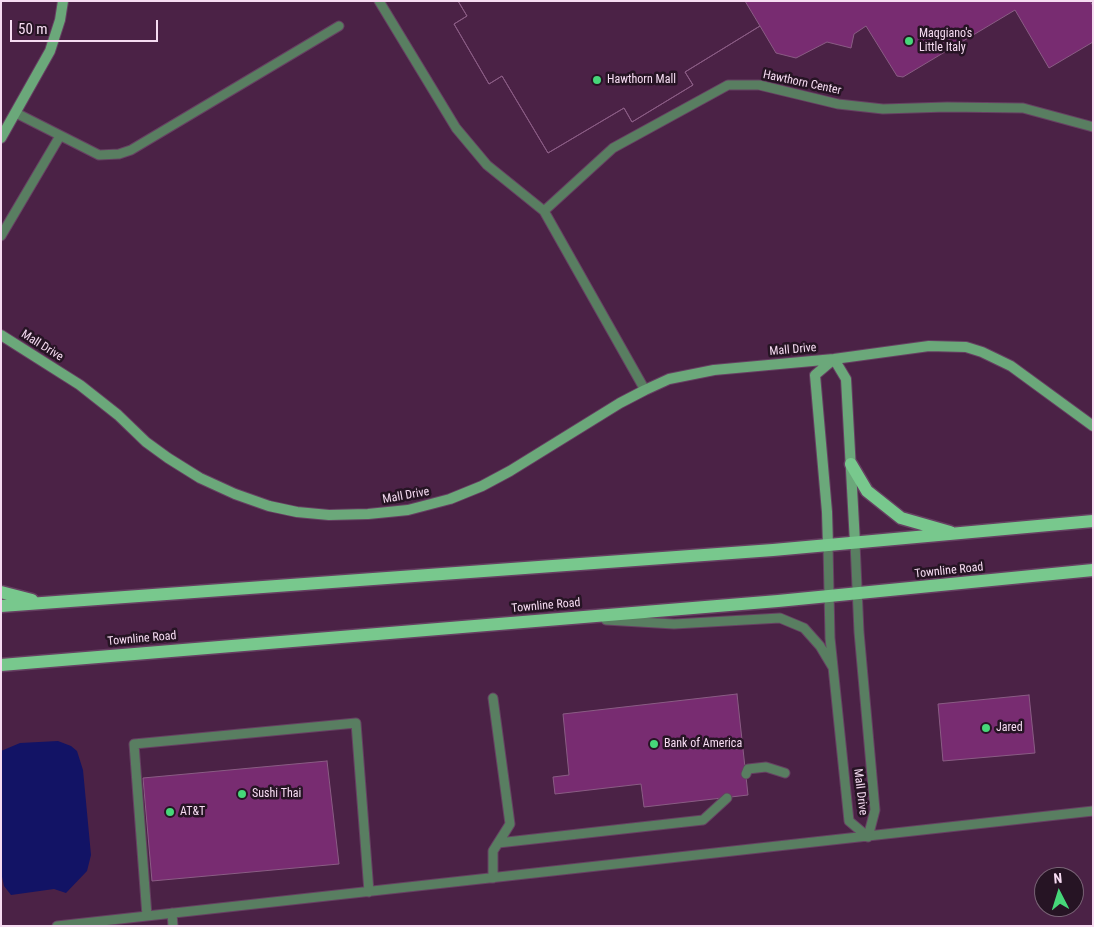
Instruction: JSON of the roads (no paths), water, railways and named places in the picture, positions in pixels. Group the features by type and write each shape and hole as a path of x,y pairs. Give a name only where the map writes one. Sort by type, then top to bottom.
{"main road":[{"path":"851,464 868,491 902,518 957,534"},
{"path":"1,606 828,546 1093,521"},
{"name":"Townline Road","path":"1,665 830,596 1093,570"},
{"path":"1,592 44,603"}],"street":[{"path":"1,138 50,51 60,20 63,1"},
{"name":"Mall Drive","path":"1,336 80,384 118,415 150,445 200,478 235,494 269,506 297,512 329,515 408,510 450,499 482,486 510,471 620,403 645,390 669,379 714,370 929,346 966,347 982,352 1011,366 1093,426"},
{"name":"Mall Drive","path":"834,358 846,379 855,543"},
{"name":"Mall Drive","path":"828,546 827,512 815,375 834,358"}],"lane":[{"path":"379,1 456,128 486,165 544,211 645,390"},
{"path":"16,113 99,155 119,154 131,150 339,26"},
{"name":"Hawthorn Center","path":"544,211 613,148 728,85 759,85 838,104 883,108 1023,108 1093,127"},
{"path":"1,236 60,136"},
{"name":"Mall Drive","path":"828,546 830,638 850,821 868,837 875,810 857,593 855,543"},
{"path":"568,618 674,624 780,618 804,628 820,646 834,669"},
{"path":"493,698 510,824 493,851 493,878"},
{"path":"147,916 134,744 356,723 369,892"},
{"path":"746,774 748,769 766,767 785,773"},
{"path":"498,843 703,820 727,798"},
{"path":"57,926 1093,811"},
{"path":"172,913 173,926"}],"place":[{"name":"Maggiano's Little Italy","path":"909,41"},
{"name":"Hawthorn Mall","path":"597,80"},
{"name":"Jared","path":"986,728"},
{"name":"Bank of America","path":"654,744"},
{"name":"Sushi Thai","path":"242,794"},
{"name":"AT&T","path":"170,812"}]}
